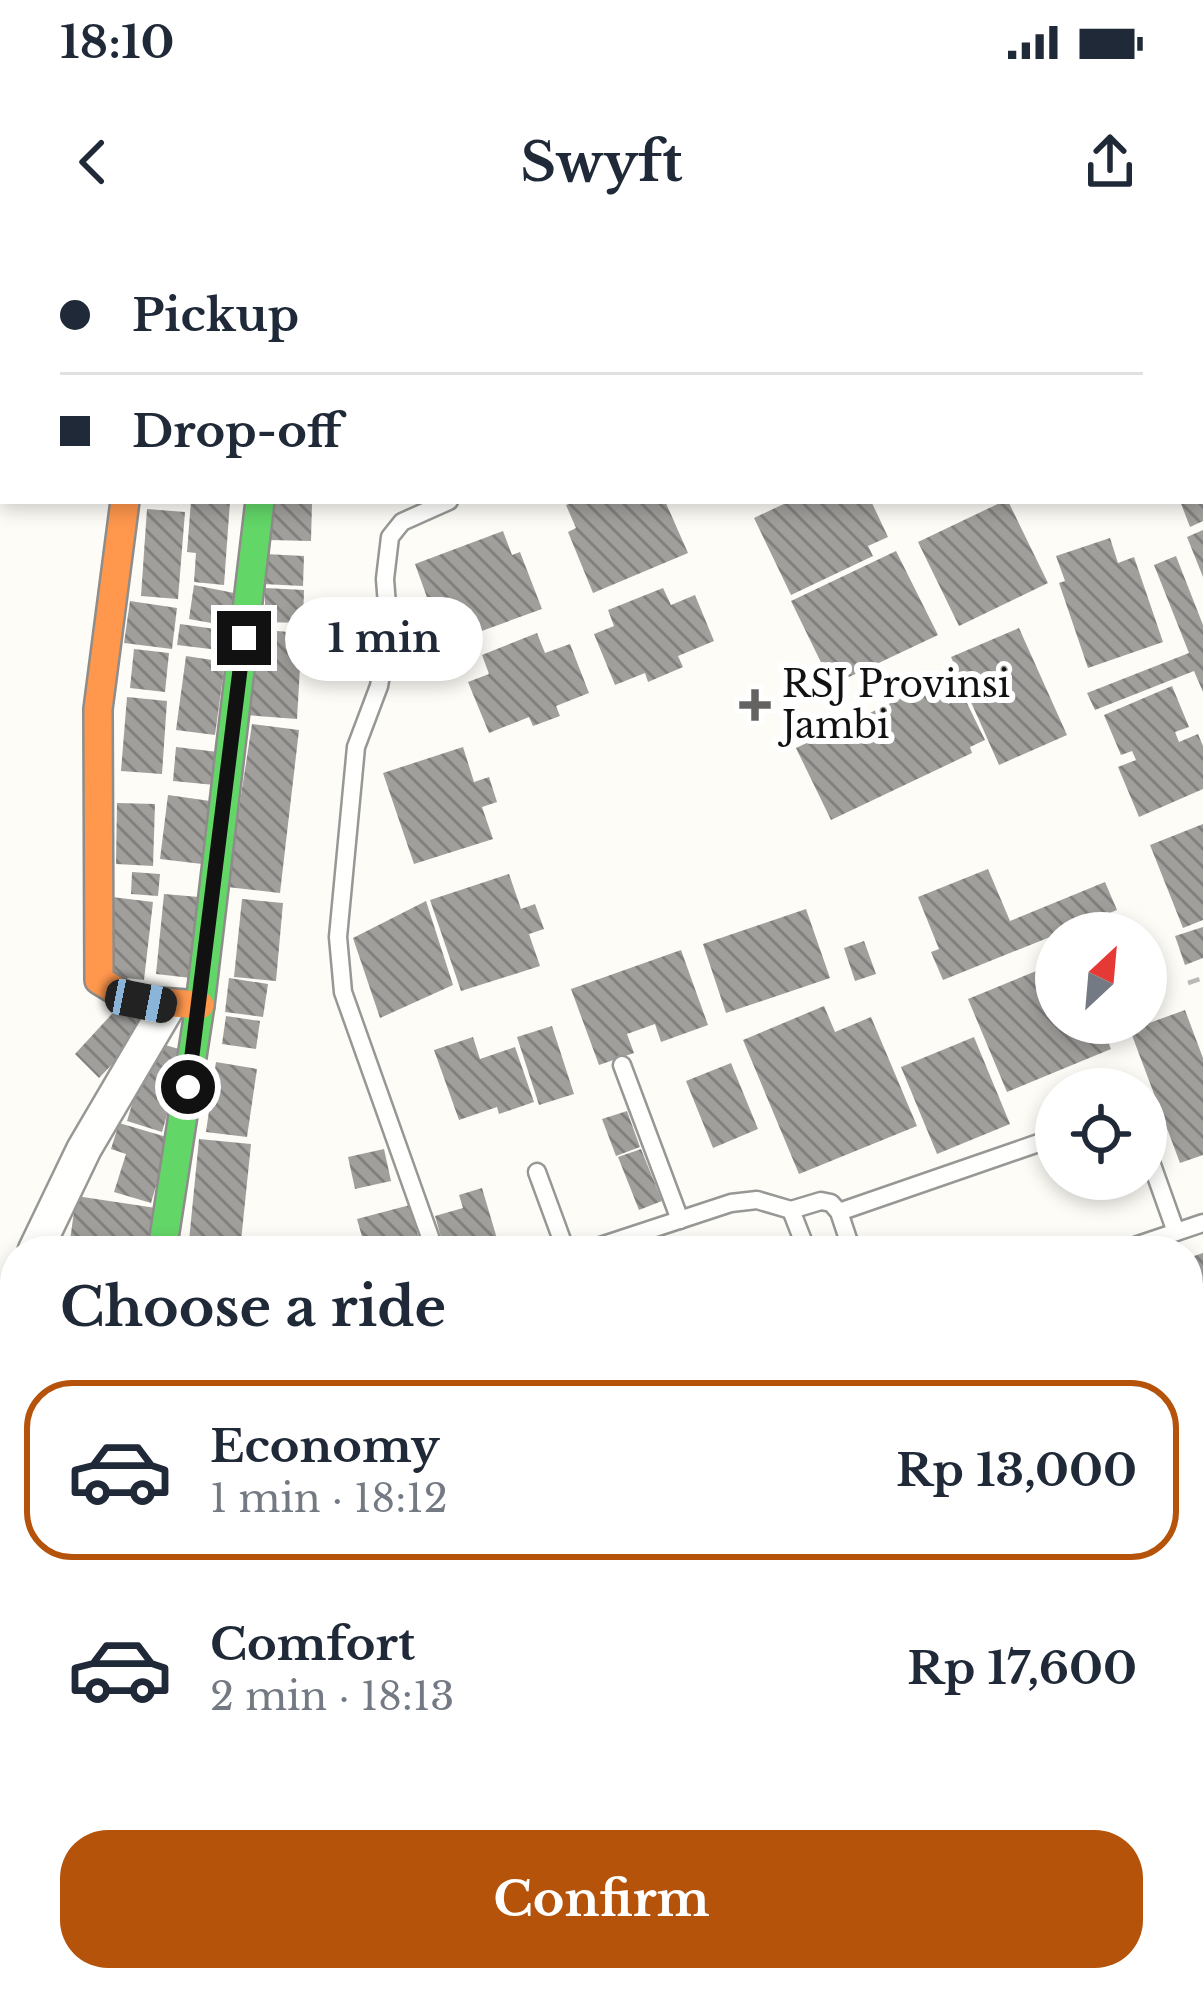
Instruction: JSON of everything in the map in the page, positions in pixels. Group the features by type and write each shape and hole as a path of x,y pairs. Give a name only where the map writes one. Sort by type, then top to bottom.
{"street":[{"path":"125,504 98,709 99,980 114,996 184,1006"},
{"path":"163,1236 184,1006 260,504"},
{"path":"42,1236 84,1149 184,1006"}],"lane":[{"path":"430,1236 343,992 338,937 356,747 379,686 389,631 390,537 402,522 442,504"},
{"path":"622,1065 680,1220"},
{"path":"838,1212 1035,1144"},
{"path":"537,1172 560,1236"},
{"path":"631,1236 758,1200 791,1210 821,1201 831,1203 847,1236"},
{"path":"1165,1200 1176,1232"},
{"path":"791,1210 801,1236"},
{"path":"1164,1236 1203,1223"}],"path":[{"path":"1188,983 1203,978"}],"building":[{"path":"191,504 230,504 224,585 194,582 196,553 187,552"},
{"path":"270,504 312,504 311,541 269,540"},
{"path":"666,504 688,553 593,593 568,532 576,528 566,505"},
{"path":"784,504 872,504 888,537 868,546 873,556 791,595 754,518"},
{"path":"998,504 1009,504 1048,583 959,626 918,542"},
{"path":"1181,504 1203,504 1203,521 1190,527"},
{"path":"147,509 185,512 178,599 141,596"},
{"path":"1203,530 1203,577 1187,537"},
{"path":"503,531 512,555 520,552 542,609 421,653 406,612 429,603 415,564"},
{"path":"1110,538 1118,563 1134,557 1163,642 1088,668 1059,583 1065,581 1056,556"},
{"path":"896,551 938,635 832,685 791,601"},
{"path":"265,554 304,556 303,586 263,584"},
{"path":"1176,556 1203,625 1203,692 1194,671 1095,710 1087,693 1189,653 1154,565"},
{"path":"194,585 234,593 228,626 189,619"},
{"path":"265,588 304,590 303,623 265,622"},
{"path":"663,588 671,605 695,595 714,641 678,656 683,667 648,682 645,673 615,685 594,634 614,626 608,610"},
{"path":"130,601 177,608 172,649 124,643"},
{"path":"180,624 229,631 227,651 177,645"},
{"path":"1019,628 1067,735 999,765 951,657"},
{"path":"251,629 302,633 297,719 245,715"},
{"path":"537,633 545,653 570,644 589,693 556,706 560,716 533,726 529,717 489,733 468,682 489,674 482,655"},
{"path":"134,649 169,653 165,692 130,688"},
{"path":"186,656 225,662 215,735 176,730"},
{"path":"937,681 948,704 964,697 985,740 970,747 972,753 831,820 796,748"},
{"path":"1172,686 1189,727 1175,732 1179,742 1198,734 1203,746 1203,789 1139,817 1118,767 1136,760 1132,751 1121,755 1104,715"},
{"path":"127,697 167,701 162,774 121,771"},
{"path":"252,724 299,730 280,893 227,887"},
{"path":"176,747 218,752 215,785 173,781"},
{"path":"463,747 474,782 489,777 497,802 482,807 493,839 414,864 383,773"},
{"path":"168,795 210,801 202,864 160,859"},
{"path":"117,803 155,804 153,866 116,864"},
{"path":"1203,824 1203,920 1183,928 1150,845"},
{"path":"988,869 1010,921 1105,882 1117,910 1035,912 1035,943 943,980 931,952 939,949 918,897"},
{"path":"132,872 160,874 158,896 131,894"},
{"path":"509,874 521,909 535,904 544,929 529,934 540,966 461,991 430,900"},
{"path":"164,894 199,897 191,978 156,974"},
{"path":"112,897 153,902 144,980 109,976"},
{"path":"242,899 283,903 276,981 234,977"},
{"path":"426,901 453,985 380,1018 353,938"},
{"path":"806,909 830,978 726,1013 703,944"},
{"path":"1203,927 1203,958 1185,965 1175,936"},
{"path":"864,941 876,974 855,981 844,948"},
{"path":"681,950 708,1025 661,1042 655,1024 627,1034 634,1053 599,1065 571,989"},
{"path":"1035,972 1035,1044 1109,1044 1111,1049 1065,1068 1035,1068 1035,1080 1007,1092 968,999"},
{"path":"229,978 268,984 263,1017 225,1012"},
{"path":"122,1003 148,1027 99,1078 75,1054"},
{"path":"824,1006 835,1032 871,1017 917,1126 799,1174 743,1040"},
{"path":"1185,1010 1203,1058 1203,1155 1180,1163 1167,1128 1167,1068 1144,1068 1135,1044 1167,1044 1167,1017"},
{"path":"226,1016 260,1021 256,1049 222,1044"},
{"path":"552,1026 574,1094 539,1105 517,1037"},
{"path":"473,1037 480,1059 515,1047 534,1102 499,1114 497,1107 459,1120 434,1050"},
{"path":"974,1037 1010,1124 937,1154 901,1067"},
{"path":"151,1041 186,1051 162,1132 127,1121"},
{"path":"216,1062 257,1069 247,1137 206,1132"},
{"path":"731,1063 758,1129 713,1148 686,1081"},
{"path":"627,1111 640,1147 616,1156 602,1119"},
{"path":"119,1123 170,1138 151,1203 114,1192 126,1154 111,1149"},
{"path":"199,1139 251,1144 242,1236 189,1236"},
{"path":"384,1149 391,1181 355,1189 348,1157"},
{"path":"641,1149 662,1201 639,1210 618,1157"},
{"path":"482,1188 496,1236 441,1236 435,1216 463,1208 459,1195"},
{"path":"76,1196 156,1208 152,1236 71,1236"},
{"path":"410,1205 418,1236 362,1236 357,1219"}],"traffic: fast":[{"path":"164,1236 200,1005 260,504"}],"traffic: slow":[{"path":"125,504 98,709 99,980 132,1000 200,1005"}],"place":[{"name":"RSJ Provinsi Jambi","path":"755,705"}],"route":[{"path":"188,1087 244,638"}]}
